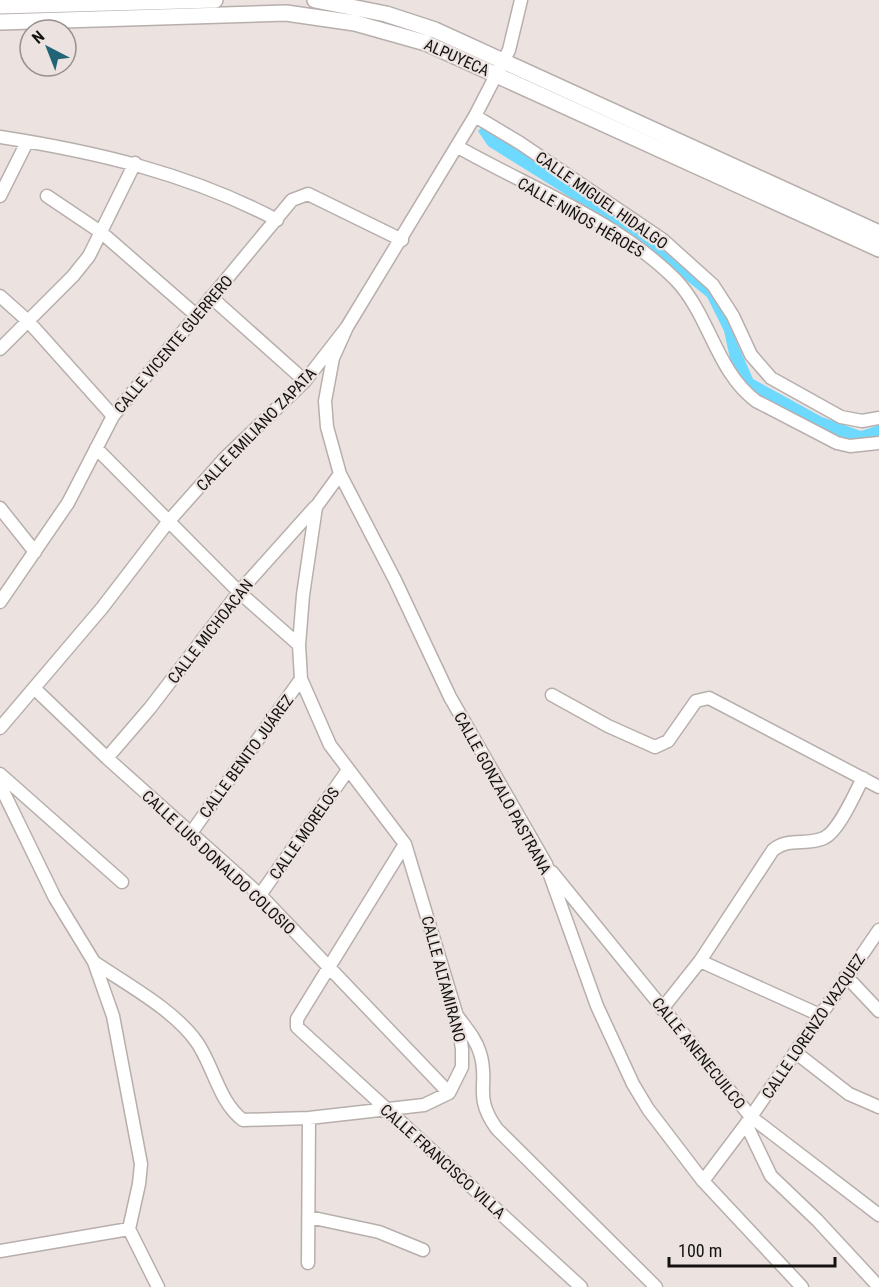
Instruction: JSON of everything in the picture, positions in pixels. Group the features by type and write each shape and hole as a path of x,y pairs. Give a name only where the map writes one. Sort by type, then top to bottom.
{"main road":[{"path":"0,6 215,0"},
{"name":"ALPUYECA","path":"315,0 386,14 435,30 499,68 879,249"},
{"name":"ALPUYECA","path":"0,22 286,13 356,23 386,30 499,68 879,233"}],"street":[{"name":"CALLE EMILIANO ZAPATA","path":"0,728 102,608 168,522 224,459 305,381 347,327 402,240 475,116 509,50 521,0"},
{"name":"CALLE MIGUEL HIDALGO","path":"475,116 592,191 671,247 713,285 733,316 751,355 771,378 841,417 862,422 879,418"},
{"path":"0,137 135,163 218,191 277,220"},
{"path":"0,196 27,142"},
{"name":"CALLE NIÑOS HÉROES","path":"458,147 598,223 652,259 691,299 733,376 746,393 756,401 837,443 850,446 879,443"},
{"path":"0,349 73,276 89,256 135,163"},
{"name":"CALLE VICENTE GUERRERO","path":"0,602 68,503 113,416 292,200 308,194 402,240"},
{"path":"47,196 102,233 196,315"},
{"path":"0,296 28,321 113,416"},
{"path":"211,297 305,381"},
{"name":"CALLE GONZALO PASTRANA","path":"347,327 333,358 325,401 327,428 340,474 395,580 450,697 546,864 597,1006 621,1063 648,1109 703,1180 802,1287"},
{"path":"96,448 238,592 299,645"},
{"name":"CALLE ALTAMIRANO","path":"340,474 315,507 306,565 299,645 301,679 323,732 348,770 405,844 457,1016 462,1067 449,1093"},
{"name":"CALLE MICHOACAN","path":"107,758 150,708 238,592 315,507"},
{"path":"0,508 35,552"},
{"name":"CALLE BENITO JUÁREZ","path":"191,833 301,679"},
{"name":"CALLE LUIS DONALDO COLOSIO","path":"34,687 107,758 261,895 449,1093"},
{"path":"552,695 608,726 655,747 668,741 696,701 709,698 879,787"},
{"name":"CALLE MORELOS","path":"261,895 348,770"},
{"path":"0,774 122,882"},
{"path":"662,1009 700,961 773,850 782,844 817,840 830,834 863,778"},
{"path":"0,785 55,898 94,962 113,1016 141,1164 129,1229 156,1287"},
{"path":"329,967 405,844"},
{"name":"CALLE ANENECUILCO","path":"546,864 748,1120 879,1215"},
{"name":"CALLE LORENZO VAZQUEZ","path":"703,1180 748,1120 879,930"},
{"path":"700,961 820,1015"},
{"path":"94,962 143,995 190,1033 238,1116 248,1121 309,1118 424,1106 449,1093"},
{"name":"CALLE FRANCISCO VILLA","path":"329,967 297,1019 297,1027 582,1287"},
{"path":"846,976 879,1011"},
{"path":"457,1016 472,1037 481,1056 483,1104 497,1129 656,1287"},
{"path":"795,1052 849,1094 879,1107"},
{"path":"308,1263 309,1118"},
{"path":"748,1120 771,1176 817,1220 879,1287"},
{"path":"309,1217 379,1232 423,1250"},
{"path":"0,1251 129,1229"}],"water":[{"path":"485,124 634,225 717,297 753,379 822,417 861,431 879,425 879,436 849,442 747,389 731,363 724,331 707,297 629,234 488,146 478,131"}]}
